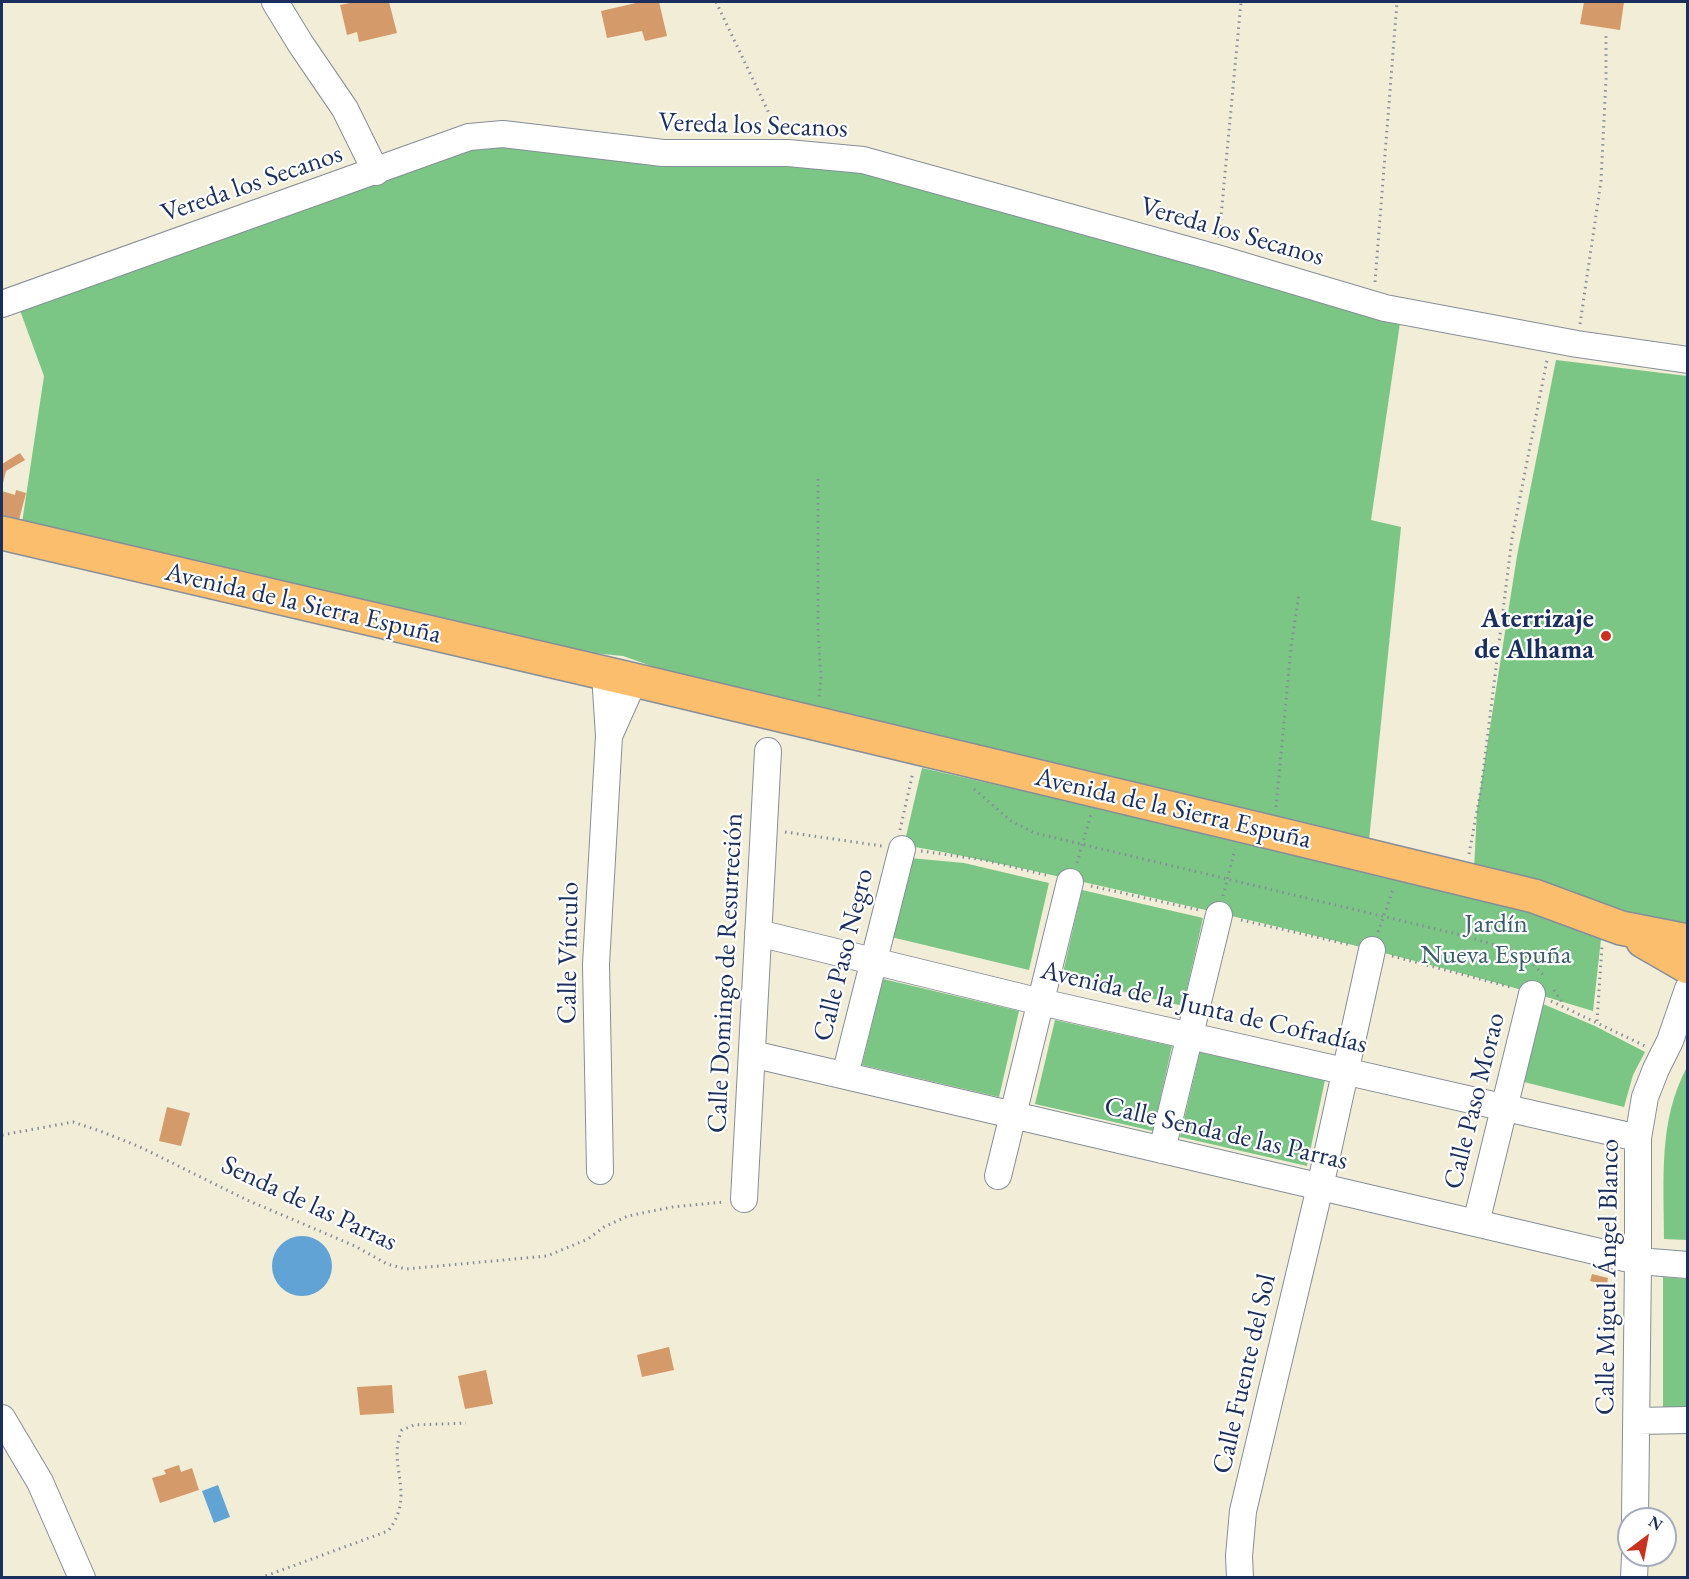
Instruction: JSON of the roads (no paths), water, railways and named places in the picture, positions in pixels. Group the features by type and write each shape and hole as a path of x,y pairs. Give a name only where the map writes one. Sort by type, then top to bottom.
{"main road":[{"name":"Avenida de la Sierra Espuña","path":"2,533 620,677"},
{"name":"Avenida de la Sierra Espuña","path":"620,677 607,667 618,663 643,669 722,701 1534,896 1688,967"},
{"name":"Avenida de la Sierra Espuña","path":"1612,933 1688,941"}],"street":[{"path":"275,2 345,110 376,172"},
{"name":"Vereda los Secanos","path":"2,304 469,137 503,134 663,153 788,153 863,160 1217,258 1374,305 1577,344 1688,360"},
{"name":"Calle Vínculo","path":"600,1171 596,964 609,736 620,677"},
{"name":"Calle Domingo de Resurreción","path":"744,1199 768,751"},
{"name":"Calle Paso Negro","path":"845,1076 899,848"},
{"path":"998,1176 1070,882"},
{"path":"1162,1150 1219,915"},
{"name":"Avenida de la Junta de Cofradías","path":"758,933 1041,1002 1638,1138"},
{"name":"Calle Fuente del Sol","path":"1240,1578 1239,1556 1243,1511 1320,1187 1372,950"},
{"name":"Calle Paso Morao","path":"1476,1223 1504,1108 1544,988"},
{"name":"Calle Miguel Ángel Blanco","path":"1635,1507 1638,1138 1645,1097 1673,1040 1688,989"},
{"name":"Calle Senda de las Parras","path":"752,1054 1638,1261 1688,1265"},
{"path":"2,1418 40,1482 82,1578"},
{"path":"1636,1421 1688,1420"}],"water":[{"path":"302,1236 319,1241 327,1249 332,1266 327,1283 319,1291 302,1296 285,1291 277,1283 272,1266 277,1249 285,1241"},
{"path":"218,1485 230,1517 214,1523 202,1491"}],"place":[{"name":"Aterrizaje de Alhama","path":"1606,636"}],"park label":[{"name":"Jardín Nueva Espuña","path":"1496,940"}]}
